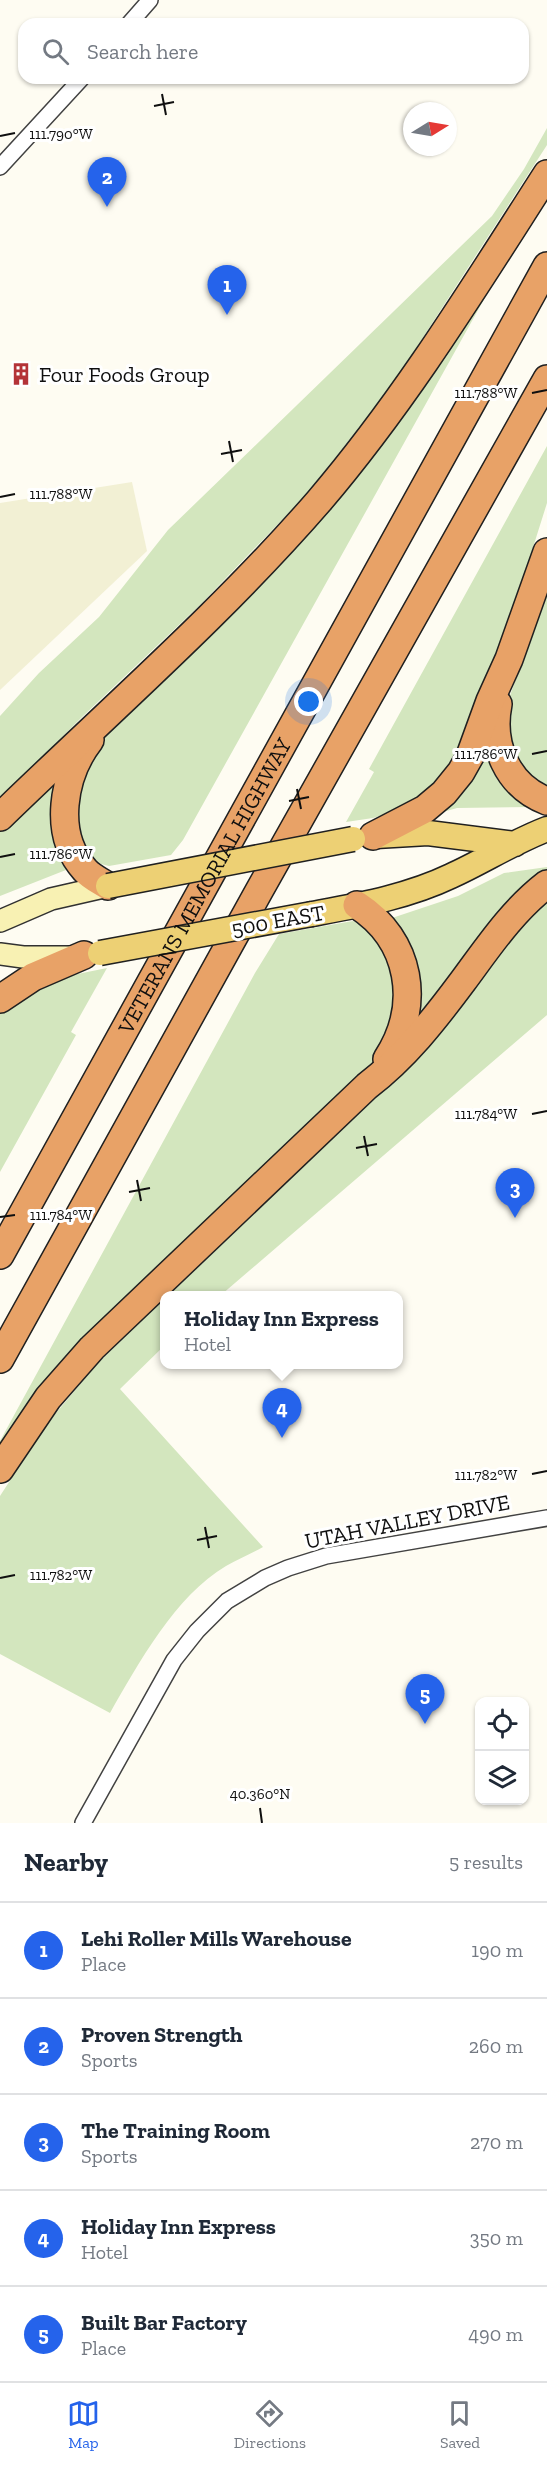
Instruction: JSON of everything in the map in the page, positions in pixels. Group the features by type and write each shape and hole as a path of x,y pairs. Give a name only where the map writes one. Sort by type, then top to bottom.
{"highway":[{"path":"0,816 77,741 109,715 282,542 340,475 423,366 547,174"},
{"name":"VETERANS MEMORIAL HIGHWAY","path":"0,1255 547,266"},
{"path":"0,1359 258,891 547,379"},
{"path":"363,838 425,809 457,778 470,756 490,701 509,659 547,552"},
{"path":"509,659 496,714 499,749 516,780 531,793 547,801"},
{"path":"108,886 89,873 76,858 67,827 65,805 68,782 75,763 109,715"},
{"path":"0,1469 38,1413 92,1348 367,1086 391,1068 411,1048 507,921 547,884"},
{"path":"357,905 377,920 392,939 403,965 407,992 407,1007 401,1033 388,1058 367,1086"},
{"path":"0,999 33,977 92,954"}],"main road":[{"name":"500 EAST","path":"92,954 383,900 452,876 510,844 547,829"},
{"name":"500 EAST","path":"108,886 363,838 428,833 510,844 547,844"}],"street":[{"path":"134,18 150,0"},
{"path":"0,166 76,84"},
{"name":"500 EAST","path":"0,921 51,899 108,886"},
{"name":"500 EAST","path":"0,954 50,958 92,954"},
{"name":"UTAH VALLEY DRIVE","path":"83,1823 174,1660 197,1631 227,1601 272,1575 326,1556 547,1518"}],"shaded area":[{"path":"132,482 147,551 0,690 0,503"}],"green space":[{"path":"547,128 547,145 404,367 304,497 201,604 81,718 0,800 0,716 39,673 99,617 168,530 492,216 524,169"},
{"path":"492,285 183,840 171,855 109,866 101,864 90,855 75,831 86,754"},
{"path":"547,446 547,503 507,630 466,742 440,785 395,811 373,818 346,822 374,772 369,769"},
{"path":"547,595 547,786 530,775 517,758 506,728 506,718 511,694"},
{"path":"483,743 535,807 457,808 436,814"},
{"path":"62,763 71,868 0,896 0,825"},
{"path":"547,867 547,872 411,1034 389,919 458,896 504,873"},
{"path":"547,900 547,1015 226,1291 173,1291 365,1108 365,1105 510,936"},
{"path":"353,921 379,932 399,983 387,1047 369,1070 0,1450 0,1441 255,973 279,934"},
{"path":"107,968 71,1032 76,1035 0,1172 0,1007 63,977"},
{"path":"160,1303 160,1350 120,1389 263,1547 226,1566 191,1594 160,1632 110,1713 0,1654 0,1496 46,1425 96,1365"}],"place":[{"name":"Proven Strength","path":"107,207"},
{"name":"Lehi Roller Mills Warehouse","path":"227,315"},
{"name":"Four Foods Group","path":"21,374"},
{"name":"The Training Room","path":"515,1218"},
{"name":"Holiday Inn Express","path":"282,1438"},
{"name":"Built Bar Factory","path":"425,1724"}]}
